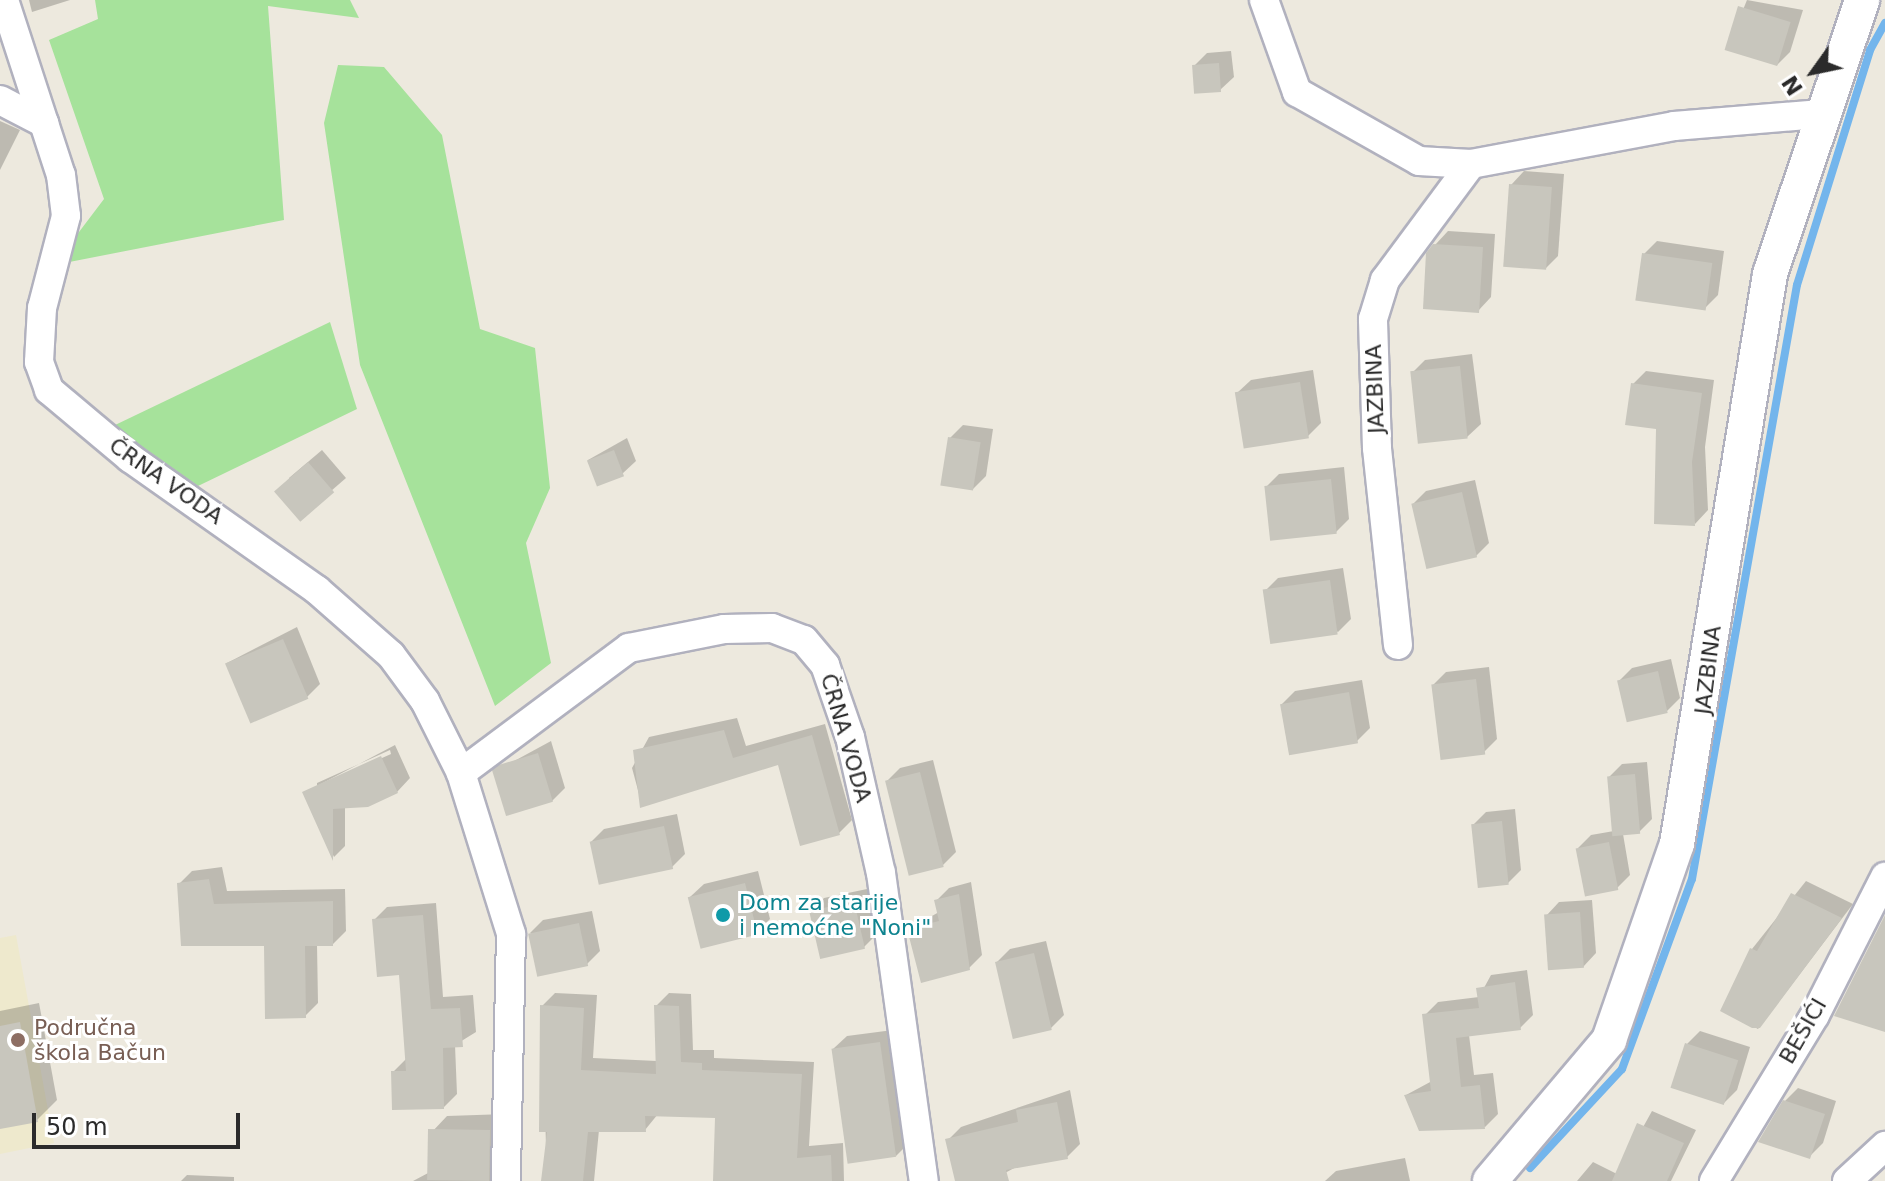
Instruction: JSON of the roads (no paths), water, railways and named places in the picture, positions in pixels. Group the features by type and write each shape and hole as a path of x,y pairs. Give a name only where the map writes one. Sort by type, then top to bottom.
{"street":[{"name":"ČRNA VODA","path":"4,0 44,123 66,216 42,308 39,362 49,390 130,458 317,590 391,655 425,701 461,773 511,934 506,1181"},
{"path":"1264,0 1297,92 1419,161 1471,164 1674,126 1819,114"},
{"name":"JAZBINA","path":"1490,1181 1609,1040 1677,844 1770,274 1819,114 1862,0"},
{"path":"0,100 44,123"},
{"name":"JAZBINA","path":"1398,645 1377,448 1373,319 1385,280 1471,164"},
{"name":"ČRNA VODA","path":"461,773 629,648 724,629 772,628 804,640 825,665 850,737 881,873 924,1181"},
{"name":"BEŠIĆI","path":"1714,1181 1815,1015 1885,877"},
{"path":"1847,1181 1885,1146"}],"waterway":[{"path":"1530,1168 1622,1069 1692,879 1797,285 1870,50 1885,23"}],"place":[{"name":"Dom za starije i nemoćne \"Noni\"","path":"723,915"},
{"name":"Područna škola Bačun","path":"18,1040"}]}
